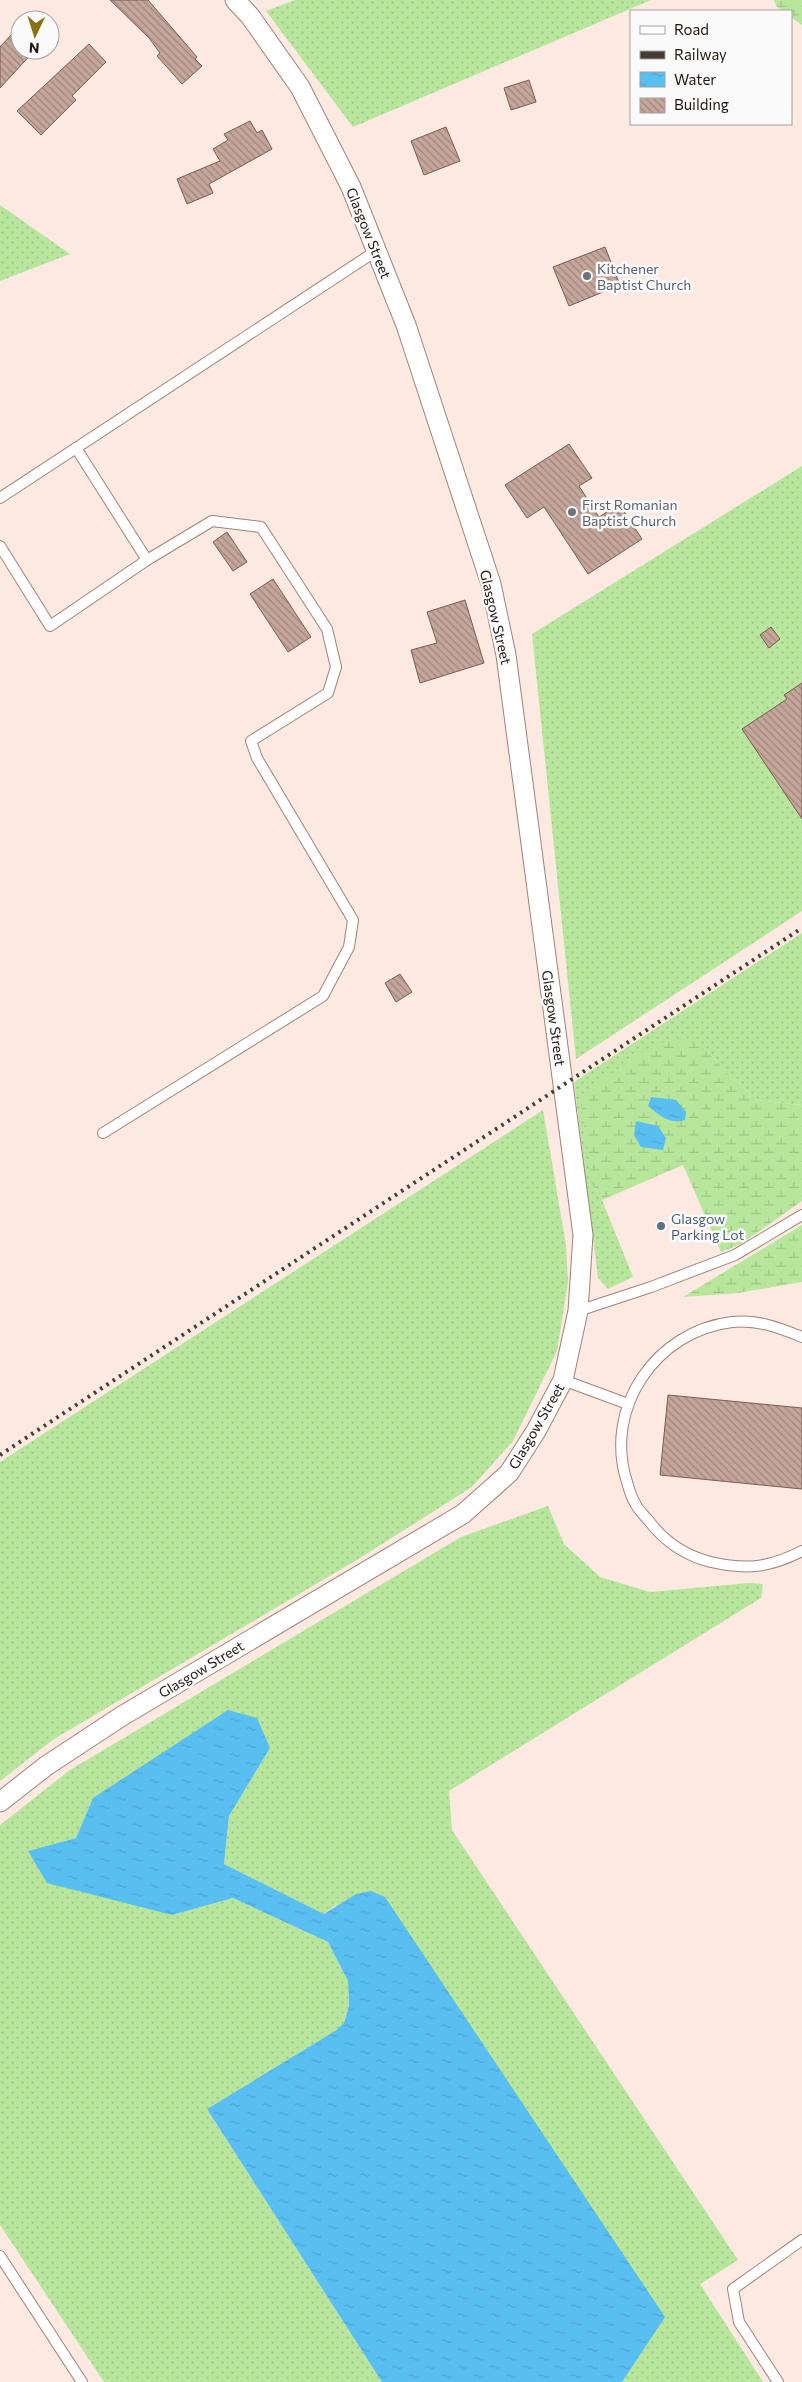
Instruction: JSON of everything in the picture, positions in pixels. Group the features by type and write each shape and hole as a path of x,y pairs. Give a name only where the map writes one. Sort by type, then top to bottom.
{"street":[{"name":"Glasgow Street","path":"0,1802 46,1766 122,1716 463,1514 509,1473 536,1431 563,1380 578,1311 583,1235 506,655 491,584 406,325 351,187 300,87 250,16 234,0"}],"lane":[{"path":"0,498 376,251"},
{"path":"76,448 147,560"},
{"path":"0,546 50,626 147,560 212,521 261,528 326,629 336,667 328,693 251,741 257,758 353,920 349,947 323,996 103,1133"},
{"path":"578,1311 651,1287 735,1255 802,1215"},
{"path":"802,1337 772,1325 733,1322 695,1331 663,1351 638,1380 628,1404 622,1420 621,1462 634,1502 660,1536 696,1558 738,1568 780,1562 802,1551"},
{"path":"563,1380 628,1404"},
{"path":"778,2382 740,2322 733,2289 802,2240"},
{"path":"0,2256 82,2382"}],"green space":[{"path":"295,0 651,0 353,127 266,11"},
{"path":"774,0 802,0 802,25 792,18 792,10 782,10 776,6"},
{"path":"0,205 70,254 0,281"},
{"path":"802,466 802,911 576,1059 532,634"},
{"path":"802,933 802,1105 758,1100 725,1071 705,1047 593,1186 602,1200 633,1277 608,1289 598,1278 574,1082"},
{"path":"681,1039 705,1047 725,1071 758,1100 802,1105 802,1201 741,1244 721,1252 683,1165 602,1200 593,1186 580,1096 654,1044"},
{"path":"543,1110 566,1245 568,1282 557,1351 513,1441 472,1487 360,1558 54,1739 0,1781 0,1462"},
{"path":"802,1225 802,1282 738,1293 683,1297"},
{"path":"548,1506 564,1544 600,1577 650,1592 749,1583 763,1584 761,1598 449,1791 452,1830 738,2260 700,2284 763,2382 622,2382 625,2375 336,1905 324,1914 224,1864 229,1816 270,1748 93,1798 76,1838 28,1851 172,1915 233,1898 328,1942 348,1981 349,2006 344,2023 335,2031 207,2109 382,2382 104,2382 0,2225 0,1825 70,1770 461,1537"}],"water":[{"path":"651,1097 676,1100 686,1112 685,1120 674,1121 661,1116 648,1106"},
{"path":"636,1121 658,1126 666,1138 663,1150 641,1147 634,1135"},
{"path":"228,1710 257,1718 270,1748 229,1816 224,1864 324,1914 356,1894 371,1891 385,1897 665,2317 622,2382 382,2382 207,2109 335,2031 344,2023 349,2006 348,1981 328,1942 233,1898 172,1915 47,1883 28,1851 76,1838 93,1798"}],"building":[{"path":"110,0 148,0 197,57 195,59 202,66 182,84 157,56 160,53 149,38"},
{"path":"10,36 10,60 26,60 0,88 0,47"},
{"path":"89,44 106,62 72,96 76,100 41,135 17,111"},
{"path":"529,80 536,102 511,110 504,88"},
{"path":"250,121 257,133 262,130 272,149 209,184 213,193 187,204 177,179 220,161 213,149 228,140 224,134"},
{"path":"446,127 460,161 424,175 411,141"},
{"name":"Kitchener Baptist Church","path":"605,247 620,285 569,306 553,267"},
{"name":"First Romanian Baptist Church","path":"569,444 592,478 579,486 599,517 619,504 642,539 588,574 544,507 527,518 505,485"},
{"path":"227,532 247,562 233,571 213,542"},
{"path":"273,579 311,637 288,652 250,594"},
{"path":"465,600 484,663 420,683 411,650 437,643 427,612"},
{"path":"771,627 780,639 769,648 760,635"},
{"path":"802,683 802,819 742,729 787,699 784,695"},
{"path":"400,974 412,992 396,1002 385,983"},
{"path":"668,1395 802,1408 802,1489 660,1475"}],"railway":[{"path":"0,1455 802,928"}],"place":[{"name":"Kitchener Baptist Church","path":"587,276"},
{"name":"First Romanian Baptist Church","path":"572,512"},
{"name":"Glasgow Parking Lot","path":"661,1226"}]}
